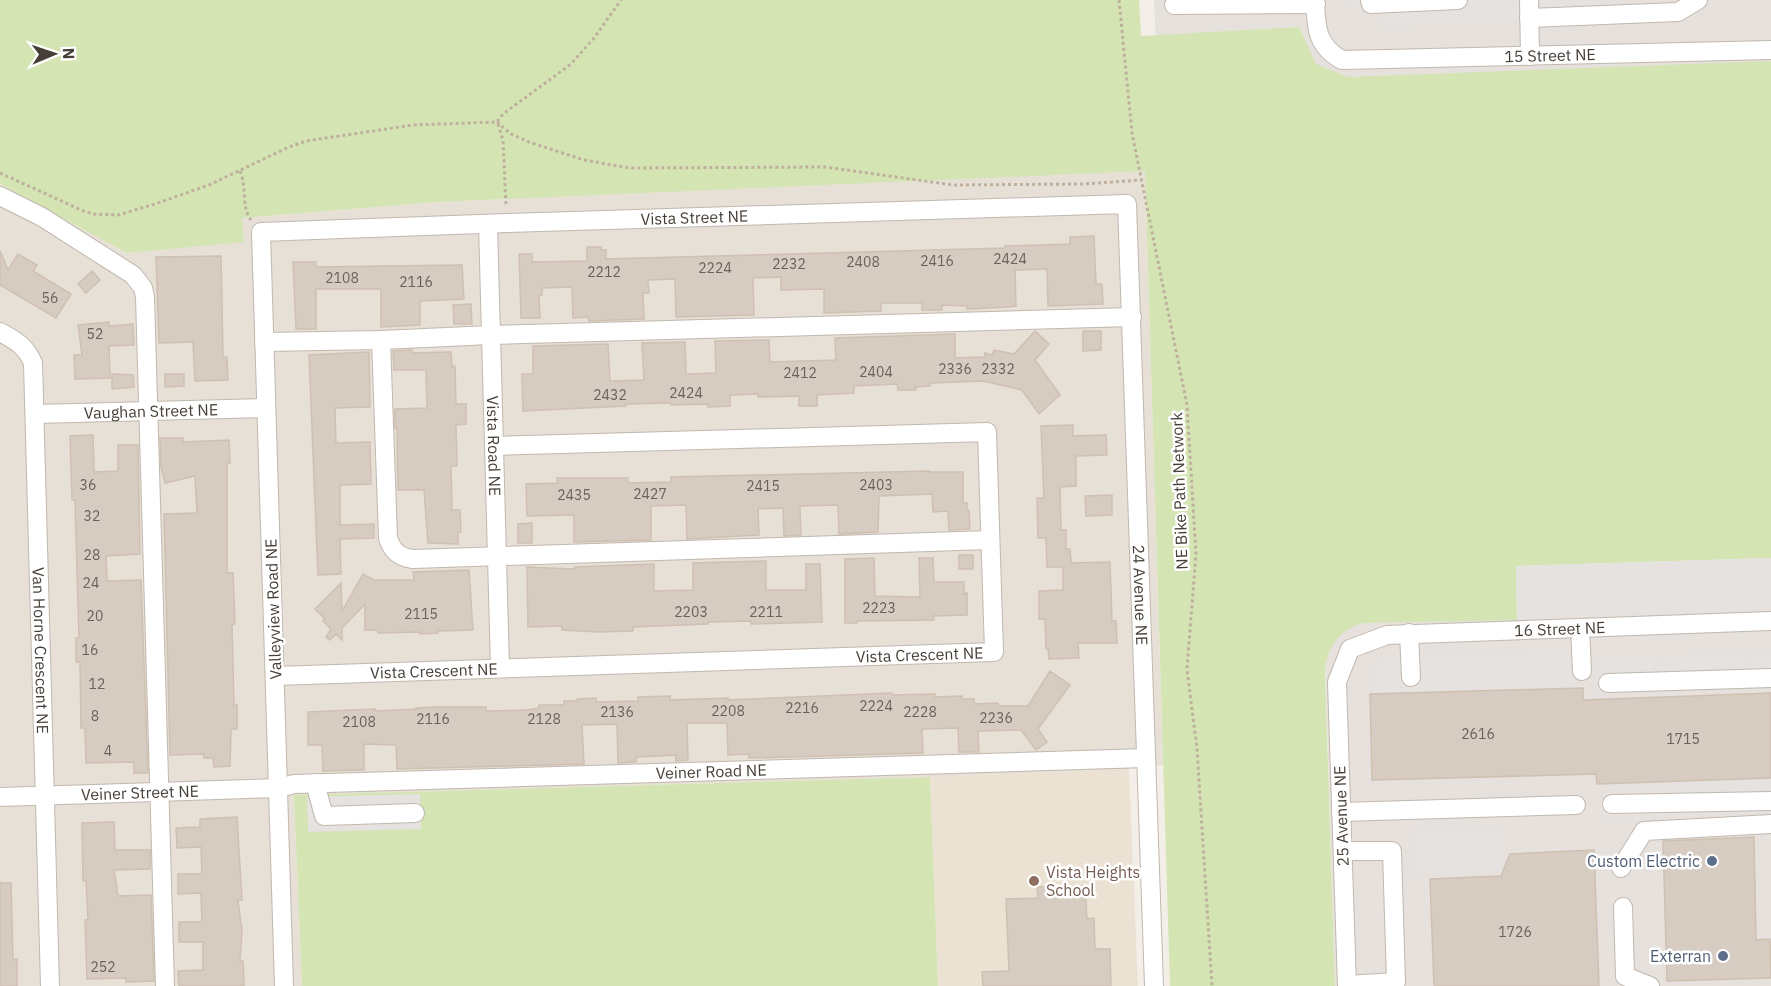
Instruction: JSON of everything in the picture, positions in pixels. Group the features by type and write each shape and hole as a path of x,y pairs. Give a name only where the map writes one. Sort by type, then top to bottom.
{"street":[{"path":"1370,0 1371,4 1458,0"},
{"path":"1528,0 1530,56"},
{"path":"1529,18 1678,12 1698,0"},
{"path":"1174,5 1315,2"},
{"name":"15 Street NE","path":"1315,2 1320,38 1330,54 1342,60 1771,50"},
{"path":"0,196 51,223 133,275 143,288 146,305 165,986"},
{"name":"Vista Street NE","path":"261,232 1127,204"},
{"name":"24 Avenue NE","path":"1127,204 1154,986"},
{"name":"Vista Road NE","path":"488,224 500,668"},
{"name":"Valleyview Road NE","path":"261,232 284,986"},
{"path":"264,342 1132,317"},
{"name":"Van Horne Crescent NE","path":"0,332 19,342 28,351 33,363 50,986"},
{"path":"381,340 388,538 390,546 403,558 990,540"},
{"name":"Vaughan Street NE","path":"35,414 266,408"},
{"name":"Vista Crescent NE","path":"275,676 994,652 987,432 494,446"},
{"name":"16 Street NE","path":"1350,649 1388,635 1409,633 1771,621"},
{"path":"1580,628 1582,671"},
{"path":"1409,633 1411,677"},
{"name":"25 Avenue NE","path":"1347,986 1337,682 1350,649"},
{"path":"1608,683 1771,678"},
{"name":"Veiner Road NE","path":"279,788 294,784 315,783 1146,758"},
{"path":"315,783 324,816 415,813"},
{"name":"Veiner Street NE","path":"0,797 279,788"},
{"path":"1612,804 1771,801"},
{"path":"1341,812 1576,805"},
{"path":"1621,868 1644,831 1771,824"},
{"path":"1343,851 1392,850 1396,982 1347,986"},
{"path":"1623,907 1625,976 1650,986"}],"path":[{"path":"497,122 503,114 571,64 594,38 621,0"},
{"name":"NE Bike Path Network","path":"1119,0 1128,103 1187,405 1196,554 1186,669 1197,756 1212,986"},
{"path":"497,122 504,140 507,209"},
{"path":"0,173 81,210 118,215 209,185 306,141 413,125 497,122 511,134 584,159 629,168 825,167 953,185 1083,184 1142,180"},
{"path":"504,140 511,134"},
{"path":"240,171 245,189 246,214 261,232"}],"shaded area":[{"path":"1154,0 1771,0 1771,76 1158,94"},
{"path":"1350,0 1600,0 1601,18 1384,25 1382,11 1365,14 1364,4 1350,4"},
{"path":"1145,170 1163,765 1129,769 930,777 294,795 302,986 0,986 0,184 127,253 244,241 241,218 438,202"},
{"path":"1771,558 1771,609 1517,620 1516,566"},
{"path":"1771,607 1771,986 1335,986 1324,624"},
{"path":"1570,651 1572,686 1373,693 1373,673 1381,662 1393,657"},
{"path":"1771,653 1771,687 1597,693 1596,660 1653,658 1653,671 1660,671 1660,657 1747,654 1747,668 1754,668 1754,654"},
{"name":"Vista Heights School","path":"1129,769 1138,986 938,986 930,777"},
{"path":"1771,779 1771,813 1607,819 1606,785"},
{"path":"420,794 421,829 308,832 307,797"},
{"path":"1500,829 1501,872 1414,874 1413,832"}],"green space":[{"path":"0,0 1139,0 1141,36 1299,27 1316,64 1348,77 1771,61 1771,558 1516,566 1517,620 1364,623 1348,630 1331,648 1325,673 1335,986 1170,986 1145,171 438,202 242,218 244,242 127,253 0,184"},
{"path":"930,777 938,986 302,986 294,795"}],"building":[{"path":"1094,236 1096,284 1102,284 1103,304 1048,306 1047,269 1015,270 1016,306 1008,307 967,309 967,306 942,305 942,310 922,310 922,303 881,303 881,311 824,313 824,289 781,290 781,277 753,278 754,315 676,317 675,279 648,280 649,293 643,293 644,319 589,321 588,317 573,318 572,287 542,288 542,295 539,295 540,318 521,318 519,254 532,254 532,262 587,261 587,247 601,247 601,250 606,250 606,259 1005,248 1005,246 1070,244 1070,237"},
{"path":"0,251 8,270 18,254 37,265 33,271 71,294 56,318 0,285"},
{"path":"221,256 223,357 227,357 228,380 195,381 193,342 159,343 156,257"},
{"path":"293,262 316,262 316,267 462,265 464,299 420,301 420,325 381,327 381,289 316,289 316,329 296,329"},
{"path":"92,271 100,280 86,293 78,284"},
{"path":"471,304 472,324 454,324 453,305"},
{"path":"109,322 109,326 133,324 134,345 109,346 110,378 75,379 74,355 82,355 78,325"},
{"path":"1035,331 1049,344 1035,360 1060,395 1039,414 1022,390 983,381 930,383 930,386 915,387 916,390 898,390 897,384 854,386 854,393 817,395 817,406 799,406 799,396 758,397 758,394 730,395 730,406 708,407 708,404 671,405 671,403 626,404 626,406 523,411 522,374 533,374 533,346 608,344 610,381 644,380 642,343 685,342 686,374 716,373 715,341 769,340 770,362 836,360 835,338 955,334 955,358 984,357 985,353 992,355 994,350 1014,354"},
{"path":"1083,331 1101,331 1101,350 1083,351"},
{"path":"412,350 412,353 451,352 452,367 455,366 456,404 466,404 466,424 456,425 457,466 451,466 452,510 460,510 461,532 458,532 458,544 428,543 424,490 398,490 395,409 427,408 426,370 394,370 393,351"},
{"path":"369,352 370,407 335,408 336,443 370,442 371,484 340,485 340,525 374,524 374,538 340,539 341,574 318,575 309,355"},
{"path":"112,374 133,375 134,387 112,389"},
{"path":"165,374 184,374 184,386 165,387"},
{"path":"1073,425 1073,436 1106,435 1107,455 1076,456 1076,486 1060,487 1061,530 1066,530 1066,549 1070,549 1071,563 1110,562 1112,621 1116,621 1117,643 1078,643 1079,658 1049,659 1048,649 1046,649 1045,619 1039,619 1039,591 1063,590 1063,567 1047,567 1046,538 1038,538 1037,498 1044,498 1041,426"},
{"path":"93,435 94,472 118,471 118,445 138,445 140,554 106,556 107,581 141,580 148,773 134,773 134,762 86,763 85,728 81,728 80,662 76,662 76,638 79,638 75,500 72,500 70,436"},
{"path":"160,438 183,438 183,442 229,440 227,573 233,573 234,705 237,705 237,729 231,729 230,766 214,767 213,758 204,758 204,754 170,755 164,514 197,513 195,476 165,483 161,467"},
{"path":"963,472 963,503 967,503 967,510 969,510 970,529 949,530 948,511 933,512 932,494 879,496 878,532 839,534 838,505 800,506 801,535 784,536 783,508 758,509 759,535 687,539 686,505 651,506 651,540 574,542 574,515 527,516 526,484 558,483 557,478 628,478 628,483 671,482 671,477"},
{"path":"1112,495 1112,515 1086,516 1085,496"},
{"path":"532,523 532,543 518,543 518,524"},
{"path":"959,555 973,555 973,569 959,569"},
{"path":"874,558 875,596 920,597 919,558 933,558 934,582 964,582 964,594 967,593 967,615 933,616 934,620 845,623 845,559"},
{"path":"766,561 766,590 806,590 806,564 820,564 822,622 751,624 751,621 708,622 708,624 633,627 633,631 599,632 562,630 562,626 528,627 527,567 575,569 575,567 654,564 654,591 693,590 693,563"},
{"path":"469,570 473,630 420,634 420,632 378,633 378,630 365,630 365,604 342,628 342,640 336,634 330,640 326,637 331,629 315,609 341,583 342,611 363,574 374,580 414,580 413,572"},
{"path":"1050,671 1070,685 1038,729 1047,742 1036,750 1021,730 978,731 979,752 959,752 958,728 922,729 923,753 749,758 749,754 728,755 727,723 687,723 688,760 676,761 676,755 636,757 636,762 618,763 617,724 582,725 584,764 397,769 396,745 364,744 364,770 323,771 322,745 308,745 308,712 437,707 486,707 486,711 527,710 539,708 539,705 564,705 564,701 596,698 596,702 638,701 638,697 670,696 670,700 728,698 728,700 892,693 893,695 935,694 935,697 962,696 962,699 974,699 974,704 998,703 998,706 1028,706"},
{"path":"1583,688 1583,700 1771,693 1771,778 1597,784 1596,774 1372,780 1370,694"},
{"path":"237,817 242,900 238,900 242,931 240,961 243,961 244,986 179,986 178,971 203,970 203,942 179,942 179,922 202,922 201,893 178,894 178,874 202,874 201,847 177,848 176,828 200,827 200,819"},
{"path":"114,822 115,850 150,850 150,869 114,870 118,896 151,895 154,981 126,982 126,978 87,979 85,920 88,920 86,881 83,881 82,823"},
{"path":"1754,837 1756,940 1770,939 1771,978 1667,981 1663,841"},
{"path":"1594,850 1599,986 1434,986 1430,879 1501,876 1510,854"},
{"path":"0,883 11,883 13,960 17,959 17,986 0,986"},
{"path":"1085,886 1087,919 1094,918 1095,949 1110,949 1111,986 983,986 982,972 1009,971 1006,899 1038,898 1037,887"}],"place":[{"name":"Custom Electric","path":"1712,861"},
{"name":"Vista Heights School","path":"1034,881"},
{"name":"Exterran","path":"1723,956"}]}
